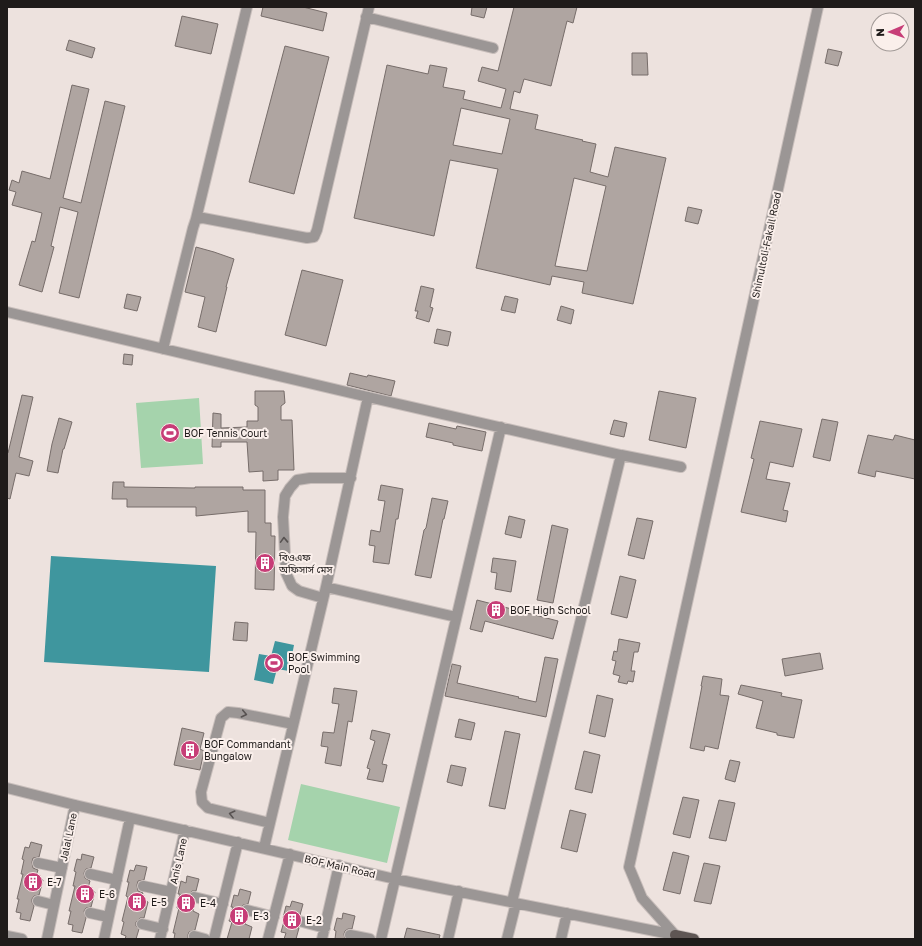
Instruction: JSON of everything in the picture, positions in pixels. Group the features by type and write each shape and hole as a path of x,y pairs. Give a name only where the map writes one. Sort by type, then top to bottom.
{"main road":[{"path":"675,937 694,939"}],"street":[{"path":"163,349 247,7"},
{"path":"196,219 203,218 307,238 314,237 317,230 369,7"},
{"name":"Shimultoli-Fakail Road","path":"675,937 642,898 629,867 818,7"},
{"path":"366,18 492,48"},
{"path":"7,312 368,397 621,455 681,467"},
{"path":"264,848 326,587 368,397"},
{"path":"381,939 501,427"},
{"path":"507,939 514,902 621,455"},
{"path":"323,598 299,591 292,586 286,573 283,517 285,496 297,480 310,478 351,478"},
{"path":"326,587 456,617"},
{"path":"270,823 208,808 202,802 201,792 221,718 228,712 293,724"},
{"name":"BOF Main Road","path":"7,788 339,866 675,937"},
{"name":"Jalal Lane","path":"47,939 75,805"},
{"path":"104,939 130,818"},
{"name":"Anis Lane","path":"161,934 186,830"},
{"path":"214,939 238,842"},
{"path":"268,939 290,854"},
{"path":"38,863 62,868"},
{"path":"322,939 339,866"},
{"path":"90,874 116,880"},
{"path":"143,886 171,892"},
{"path":"448,939 458,891"},
{"path":"194,897 223,904"},
{"path":"38,901 54,905"},
{"path":"247,910 274,916"},
{"path":"90,913 108,917"},
{"path":"561,939 567,913"},
{"path":"299,922 325,928"},
{"path":"142,924 161,934"},
{"path":"350,935 370,939"},
{"path":"7,936 22,939"},
{"path":"194,936 205,939"}],"green space":[{"name":"BOF Tennis Court","path":"199,398 203,464 141,468 136,403"},
{"path":"301,784 400,807 387,863 288,840"}],"water":[{"path":"51,556 216,566 209,672 44,662"},
{"name":"BOF Swimming Pool","path":"275,641 294,645 289,671 277,669 273,684 254,680 259,654 271,656"}],"building":[{"path":"263,7 303,7 327,13 323,31 261,16"},
{"path":"472,7 487,7 484,18 471,15"},
{"path":"514,7 577,7 573,23 567,21 551,86 524,79 520,93 514,91 510,109 538,115 535,129 596,144 590,172 608,177 615,147 666,158 633,304 582,293 584,282 552,276 550,285 476,268 498,169 450,160 434,236 354,218 387,65 428,74 430,65 447,68 443,87 465,91 463,99 501,108 506,89 478,81 482,67 498,71","holes":["461,108 510,119 502,154 453,145","574,178 606,186 587,271 555,266"]},
{"path":"182,16 218,24 211,54 175,46"},
{"path":"69,40 95,48 92,58 66,50"},
{"path":"285,46 329,57 294,194 249,182"},
{"path":"828,49 842,52 838,66 825,63"},
{"path":"632,53 647,53 648,75 632,75"},
{"path":"72,85 89,89 63,198 81,203 105,101 125,106 79,298 59,293 78,212 60,207 51,246 54,247 42,292 19,285 32,241 35,242 42,213 12,205 16,192 9,190 12,180 19,183 22,171 50,179"},
{"path":"688,207 702,210 698,224 685,221"},
{"path":"196,247 234,259 216,332 198,327 205,297 185,292"},
{"path":"302,270 343,280 326,346 285,335"},
{"path":"421,286 434,289 430,307 433,308 429,322 416,318 418,311 415,311"},
{"path":"127,294 141,297 137,311 124,308"},
{"path":"505,296 518,299 515,313 501,310"},
{"path":"561,306 574,310 571,324 557,320"},
{"path":"437,329 451,332 448,346 434,343"},
{"path":"124,354 133,355 132,365 123,364"},
{"path":"350,373 395,381 391,396 347,385"},
{"path":"255,391 284,391 285,403 281,406 281,420 292,420 294,470 278,470 278,480 263,481 263,471 249,472 247,442 221,442 221,447 212,447 213,413 221,414 221,428 247,427 247,421 258,421 258,407 255,405"},
{"path":"659,391 696,398 686,448 649,440"},
{"path":"22,395 33,397 19,457 33,461 29,476 16,473 10,499 7,498 7,453"},
{"path":"59,418 72,422 63,449 58,473 47,471"},
{"path":"822,419 838,422 830,461 813,457"},
{"path":"614,420 627,423 624,437 610,434"},
{"path":"760,421 802,429 793,467 770,462 766,479 790,483 783,510 788,511 786,522 741,512 754,459 751,458"},
{"path":"429,423 456,429 457,426 486,432 482,451 453,445 453,443 426,437"},
{"path":"868,435 893,440 895,435 915,440 915,479 876,471 875,477 858,473"},
{"path":"113,482 124,482 124,487 243,487 243,490 265,490 265,523 271,523 271,536 275,536 274,590 255,589 256,532 248,532 248,511 196,516 196,507 127,507 127,499 112,499"},
{"path":"381,485 403,489 398,519 396,519 389,564 373,562 375,546 369,545 371,530 380,532 385,501 378,500"},
{"path":"432,498 448,501 431,578 415,575"},
{"path":"509,516 525,520 521,538 505,534"},
{"path":"637,518 653,521 644,559 628,555"},
{"path":"552,525 568,529 553,603 537,600"},
{"path":"493,558 516,561 511,592 495,589 497,573 491,572"},
{"path":"620,576 636,580 627,618 611,614"},
{"name":"BOF High School","path":"477,600 558,621 553,639 485,621 482,632 470,629"},
{"path":"235,622 248,623 247,641 233,640"},
{"path":"619,639 640,643 638,652 634,652 631,671 635,671 633,682 628,681 627,684 618,682 620,676 613,674 616,661 612,660 614,651 617,652"},
{"path":"820,653 823,669 785,676 782,659"},
{"path":"545,657 558,659 546,717 445,696 452,664 461,666 457,683 536,702"},
{"path":"703,676 722,679 720,695 729,696 718,749 705,746 704,751 690,748"},
{"path":"741,685 782,693 781,696 802,700 794,738 777,735 777,733 756,728 763,701 738,694"},
{"path":"334,688 357,691 352,722 348,721 341,766 325,763 328,747 321,746 323,732 334,733 339,704 332,703"},
{"path":"597,695 613,699 605,737 589,733"},
{"path":"459,719 475,723 471,740 455,737"},
{"name":"BOF Commandant Bungalow","path":"182,728 204,733 200,749 204,751 200,770 174,765"},
{"path":"372,730 390,734 382,764 387,765 383,782 367,779 370,769 367,768 375,741 370,739"},
{"path":"505,731 520,734 505,809 489,806"},
{"path":"584,751 600,755 592,793 575,789"},
{"path":"730,760 740,762 735,782 725,779"},
{"path":"451,765 466,768 462,786 447,782"},
{"path":"683,797 699,800 690,838 673,834"},
{"path":"719,800 735,803 726,841 709,838"},
{"path":"570,810 586,814 577,852 561,848"},
{"name":"E-7","path":"31,842 42,845 39,857 33,858 32,862 33,868 38,870 36,876 43,880 39,895 34,896 32,899 34,906 30,921 20,919 21,913 16,912 19,899 17,899 23,874 21,874 24,860 22,859 25,847 29,848"},
{"path":"673,852 689,856 680,894 663,890"},
{"name":"E-6","path":"82,854 94,857 91,868 86,869 84,873 85,878 90,881 88,888 95,892 91,907 86,908 84,911 86,918 82,933 72,931 73,925 68,924 71,911 69,911 75,886 73,886 76,872 74,871 77,859 81,860"},
{"path":"704,863 720,866 711,904 694,901"},
{"name":"E-5","path":"136,865 147,867 144,880 138,881 137,885 138,891 143,893 141,899 148,902 144,918 140,918 136,922 136,926 139,929 136,939 125,939 126,936 121,934 124,922 122,921 128,897 126,896 129,882 127,882 130,870 134,871"},
{"name":"E-4","path":"187,876 199,879 196,891 192,891 188,896 189,901 194,904 193,911 199,914 195,930 189,932 188,939 174,939 175,933 173,933 179,908 177,908 180,894 178,894 181,881 186,883"},
{"name":"E-3","path":"240,889 251,892 248,904 243,905 241,909 242,914 247,917 245,924 252,927 249,939 227,939 232,922 229,921 233,907 231,907 234,895 238,896"},
{"name":"E-2","path":"292,901 303,904 300,915 295,916 293,920 294,925 299,928 296,939 284,939 286,933 281,932 285,918 283,918 286,906 290,907"},
{"path":"343,913 355,916 352,929 345,931 345,939 335,939 336,931 334,930 337,918 342,919"},
{"path":"407,928 440,935 439,939 404,939"}],"place":[{"name":"BOF Tennis Court","path":"170,433"},
{"name":"বিওএফ অফিসার্স মেস","path":"265,563"},
{"name":"BOF High School","path":"496,610"},
{"name":"BOF Swimming Pool","path":"274,663"},
{"name":"BOF Commandant Bungalow","path":"190,750"},
{"name":"E-7","path":"33,882"},
{"name":"E-6","path":"85,894"},
{"name":"E-5","path":"137,902"},
{"name":"E-4","path":"186,903"},
{"name":"E-3","path":"239,916"},
{"name":"E-2","path":"292,920"}]}
